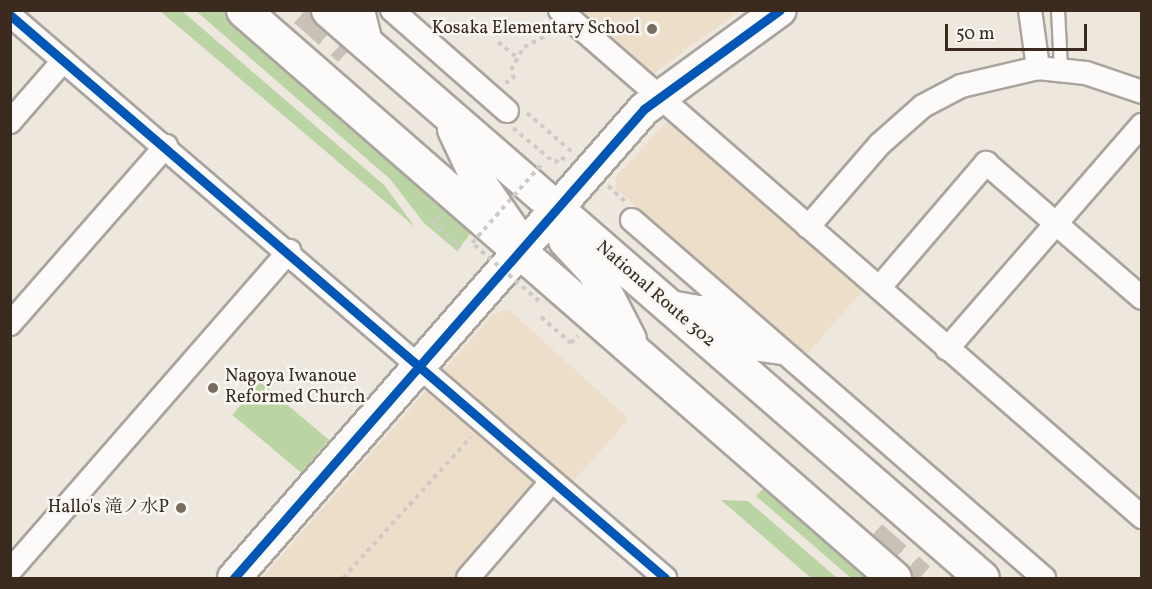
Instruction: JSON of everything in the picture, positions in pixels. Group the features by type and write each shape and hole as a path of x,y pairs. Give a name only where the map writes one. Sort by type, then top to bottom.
{"highway":[{"path":"243,10 894,579"},
{"name":"National Route 302","path":"328,10 982,579"},
{"path":"446,115 480,184 505,214 517,251"},
{"path":"557,210 561,235 594,272 623,331 650,365"}],"street":[{"path":"363,10 373,50"},
{"path":"392,10 507,111"},
{"path":"234,579 517,251 658,98 780,10"},
{"path":"1030,10 1038,69"},
{"path":"563,14 1142,517"},
{"path":"10,15 289,251 418,366 665,579"},
{"path":"10,122 63,61"},
{"path":"808,227 880,144 923,105 961,86 1038,69 1061,70 1142,92"},
{"path":"947,349 1142,125"},
{"path":"10,324 166,146"},
{"path":"879,288 986,163 1142,298"},
{"path":"632,220 1044,579"},
{"path":"10,571 289,251"},
{"path":"662,301 700,307 754,349 783,353"},
{"path":"468,579 552,481"}],"lane":[{"path":"1058,10 1061,70"}],"path":[{"path":"496,87 514,79 510,70 524,47 550,38 563,14"},
{"path":"498,42 518,58"},
{"path":"506,135 513,128 554,161 561,157"},
{"path":"472,243 541,165 532,157"},
{"path":"447,222 438,214 432,222 460,247"},
{"path":"464,236 547,308"},
{"path":"541,317 571,343 578,336 570,329"},
{"path":"343,579 483,422"}],"shaded area":[{"name":"Kosaka Elementary School","path":"570,11 739,11 647,78"},
{"path":"670,119 865,288 807,354 616,189 616,176"},
{"path":"508,309 629,419 568,487 440,374 493,315"},
{"path":"431,385 536,477 538,486 458,578 262,578"}],"green space":[{"path":"160,11 182,11 384,185 415,227"},
{"path":"196,11 224,11 474,229 457,251 424,223 390,179"},
{"path":"260,382 329,440 301,473 232,415"},
{"path":"769,483 878,578 851,578 756,496"},
{"path":"721,500 748,501 837,578 811,578"}],"tunnel":[{"path":"305,10 349,49"},
{"path":"871,536 919,578"}],"cycle path":[{"path":"234,578 644,109 780,10"},
{"path":"10,15 665,578"}],"place":[{"name":"Kosaka Elementary School","path":"652,29"},
{"name":"Nagoya Iwanoue Reformed Church","path":"213,388"},
{"name":"Hallo's 滝ノ水P","path":"181,508"}]}
